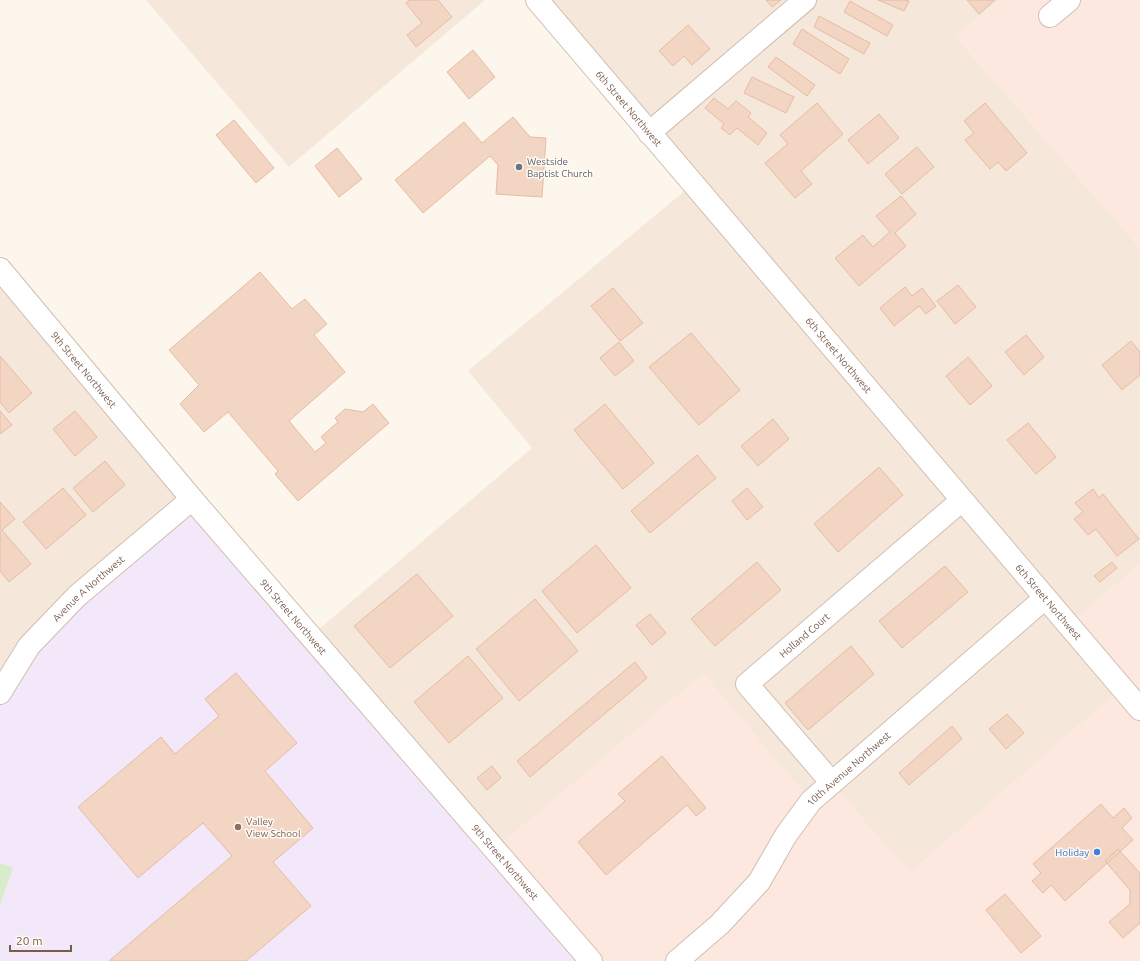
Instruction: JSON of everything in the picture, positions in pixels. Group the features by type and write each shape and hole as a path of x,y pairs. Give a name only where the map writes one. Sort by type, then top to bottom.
{"street":[{"name":"6th Street Northwest","path":"537,0 961,501 1140,709"},
{"path":"649,132 804,0"},
{"path":"1050,16 1069,0"},
{"name":"9th Street Northwest","path":"0,269 192,499 592,961"},
{"name":"Avenue A Northwest","path":"0,693 29,646 77,596 192,499"},
{"name":"Holland Court","path":"832,783 747,684 961,501"},
{"name":"10th Avenue Northwest","path":"676,961 720,924 759,882 786,835 811,801 1045,598"}],"shaded area":[{"path":"146,0 485,0 289,167"},
{"path":"537,0 999,0 956,37 1140,248 1140,564 1068,625 1122,688 910,873 495,849 311,636 532,448 468,371 693,184"},
{"path":"999,0 1140,0 1140,248 956,37"},
{"path":"0,269 192,499 0,693"},
{"name":"Valley View School","path":"192,499 591,961 0,961 0,693 77,596"},
{"path":"1140,564 1140,961 591,961 495,849 703,673 811,801 832,783 910,873 1121,688 1067,625"}],"green space":[{"path":"0,863 13,868 0,905"}],"building":[{"path":"409,0 438,0 452,17 416,47 407,35 422,23 406,3"},
{"path":"766,0 781,0 772,7"},
{"path":"878,0 906,0 909,1 904,11"},
{"path":"967,0 995,0 979,14"},
{"path":"850,1 893,25 887,36 844,12"},
{"path":"819,16 870,43 864,54 814,27"},
{"path":"688,25 710,49 692,65 684,56 673,66 659,51"},
{"path":"802,29 849,59 840,74 793,44"},
{"path":"473,50 495,77 469,99 447,72"},
{"path":"776,57 815,85 807,96 768,67"},
{"path":"752,77 794,97 786,113 744,93"},
{"path":"714,98 728,109 736,101 751,113 748,117 767,133 758,145 737,128 730,135 721,128 724,124 705,108"},
{"path":"817,103 843,134 801,171 812,184 795,198 765,163 788,144 780,135"},
{"path":"985,103 1027,153 1006,171 998,162 990,169 965,140 974,133 964,121"},
{"path":"879,114 899,138 868,164 848,140"},
{"path":"513,117 530,137 546,138 542,197 496,194 498,165 490,156 423,213 395,180 464,122 482,143"},
{"path":"234,120 274,168 256,183 216,135"},
{"path":"917,147 934,167 902,194 885,174"},
{"path":"337,148 362,179 339,197 315,166"},
{"path":"901,196 916,214 895,233 906,246 859,286 835,258 863,235 873,247 890,232 876,216"},
{"path":"260,272 292,309 305,299 327,324 314,335 345,372 289,421 315,452 326,443 321,437 338,422 335,418 345,409 363,412 373,404 389,423 298,501 275,474 278,471 228,412 204,432 180,404 199,385 169,350"},
{"path":"958,285 976,307 955,324 937,301"},
{"path":"905,287 912,296 922,288 936,306 926,314 919,306 894,326 880,308"},
{"path":"613,288 643,323 620,341 591,306"},
{"path":"691,333 740,390 699,425 649,367"},
{"path":"1026,335 1044,357 1024,375 1005,352"},
{"path":"1131,341 1140,352 1140,375 1122,390 1102,365"},
{"path":"619,342 634,361 615,376 600,358"},
{"path":"0,356 32,393 9,413 0,402"},
{"path":"968,357 992,386 970,405 946,376"},
{"path":"605,404 654,463 623,489 574,430"},
{"path":"0,411 12,425 0,434"},
{"path":"75,411 97,437 75,456 53,429"},
{"path":"773,419 789,439 758,466 741,446"},
{"path":"1028,423 1056,457 1036,474 1007,440"},
{"path":"697,455 716,478 650,533 631,511"},
{"path":"105,461 125,485 93,512 73,488"},
{"path":"879,467 903,495 838,552 814,524"},
{"path":"63,488 86,515 46,549 23,522"},
{"path":"747,488 763,507 747,520 732,501"},
{"path":"1093,489 1099,498 1103,494 1139,539 1117,556 1096,529 1088,535 1074,519 1083,512 1075,503"},
{"path":"0,502 15,519 2,530 31,564 9,582 0,571"},
{"path":"596,545 631,588 577,633 542,591"},
{"path":"757,562 781,590 715,646 691,619"},
{"path":"1112,562 1117,568 1100,582 1094,576"},
{"path":"945,566 968,592 902,648 879,621"},
{"path":"417,574 453,616 390,668 354,626"},
{"path":"535,599 578,651 519,701 476,649"},
{"path":"650,614 666,633 652,645 636,625"},
{"path":"851,646 874,674 808,730 785,703"},
{"path":"468,656 503,698 449,743 414,702"},
{"path":"635,662 647,678 530,777 517,761"},
{"path":"236,673 297,743 265,771 313,828 273,862 311,906 246,961 109,961 232,856 203,823 138,878 78,807 161,737 175,754 219,716 205,699"},
{"path":"1007,714 1024,733 1006,749 989,729"},
{"path":"952,726 962,739 909,785 899,773"},
{"path":"662,756 706,808 696,816 687,805 606,875 578,842 625,801 618,794"},
{"path":"492,766 501,778 487,790 477,778"},
{"path":"1101,804 1113,818 1124,808 1132,818 1122,828 1133,840 1065,901 1051,885 1043,893 1032,881 1041,873 1033,864"},
{"name":"Holiday","path":"1118,849 1140,873 1140,923 1123,938 1109,922 1130,904 1130,890 1105,861"},
{"path":"1005,894 1041,936 1021,953 986,910"}],"place":[{"name":"Westside Baptist Church","path":"519,167"},
{"name":"Valley View School","path":"238,827"},
{"name":"Holiday","path":"1097,852"}]}
